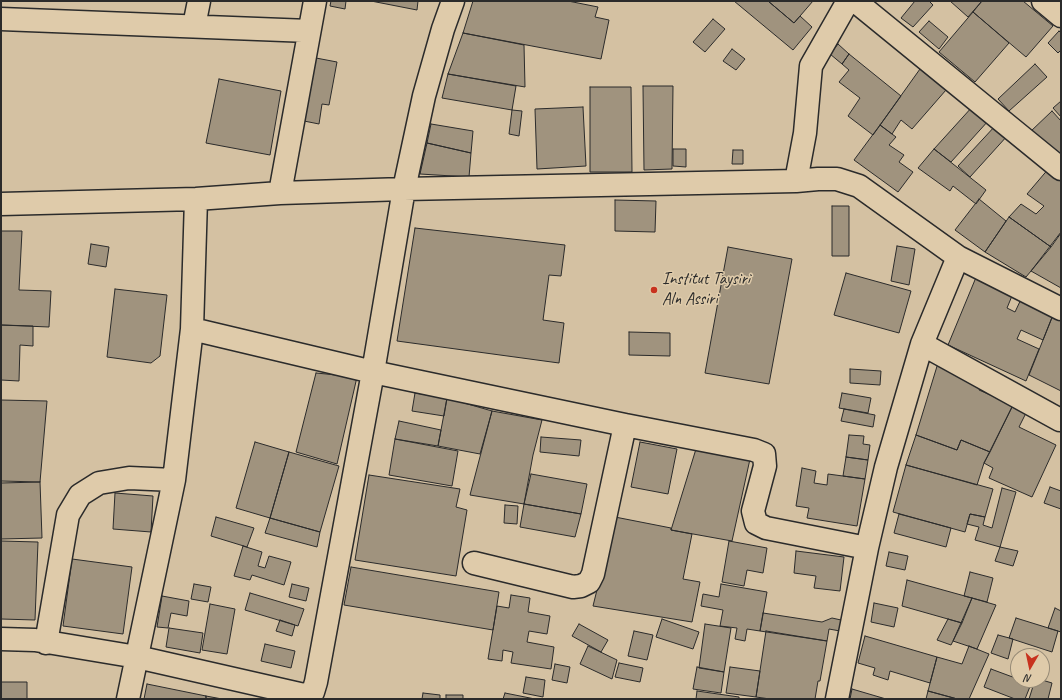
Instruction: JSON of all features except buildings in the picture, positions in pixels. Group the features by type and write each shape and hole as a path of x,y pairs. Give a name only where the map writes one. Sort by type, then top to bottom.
{"street":[{"path":"194,26 199,1"},
{"path":"280,193 315,1"},
{"path":"1,639 35,640 137,657 303,697 313,692 373,372 404,189 424,96 453,1"},
{"path":"796,181 805,133 811,66 848,1"},
{"path":"855,1 1061,169"},
{"path":"1043,1 1061,16"},
{"path":"1,19 310,31"},
{"path":"1,204 196,199 280,193 404,189 796,181 818,178 837,179 859,186 958,257 1061,309"},
{"path":"128,699 174,480 192,329 196,199"},
{"path":"837,699 867,548 886,467 922,344 958,257"},
{"path":"192,329 373,372 625,425 754,450 764,454 765,466 753,511 756,523 766,528 867,548"},
{"path":"922,344 1060,420"},
{"path":"474,563 573,587 581,586 589,582 593,574 625,425"},
{"path":"46,642 68,515 80,494 100,483 129,478 174,480"}],"place":[{"name":"Institut Taysiri Aln Assiri","path":"654,290"}]}
